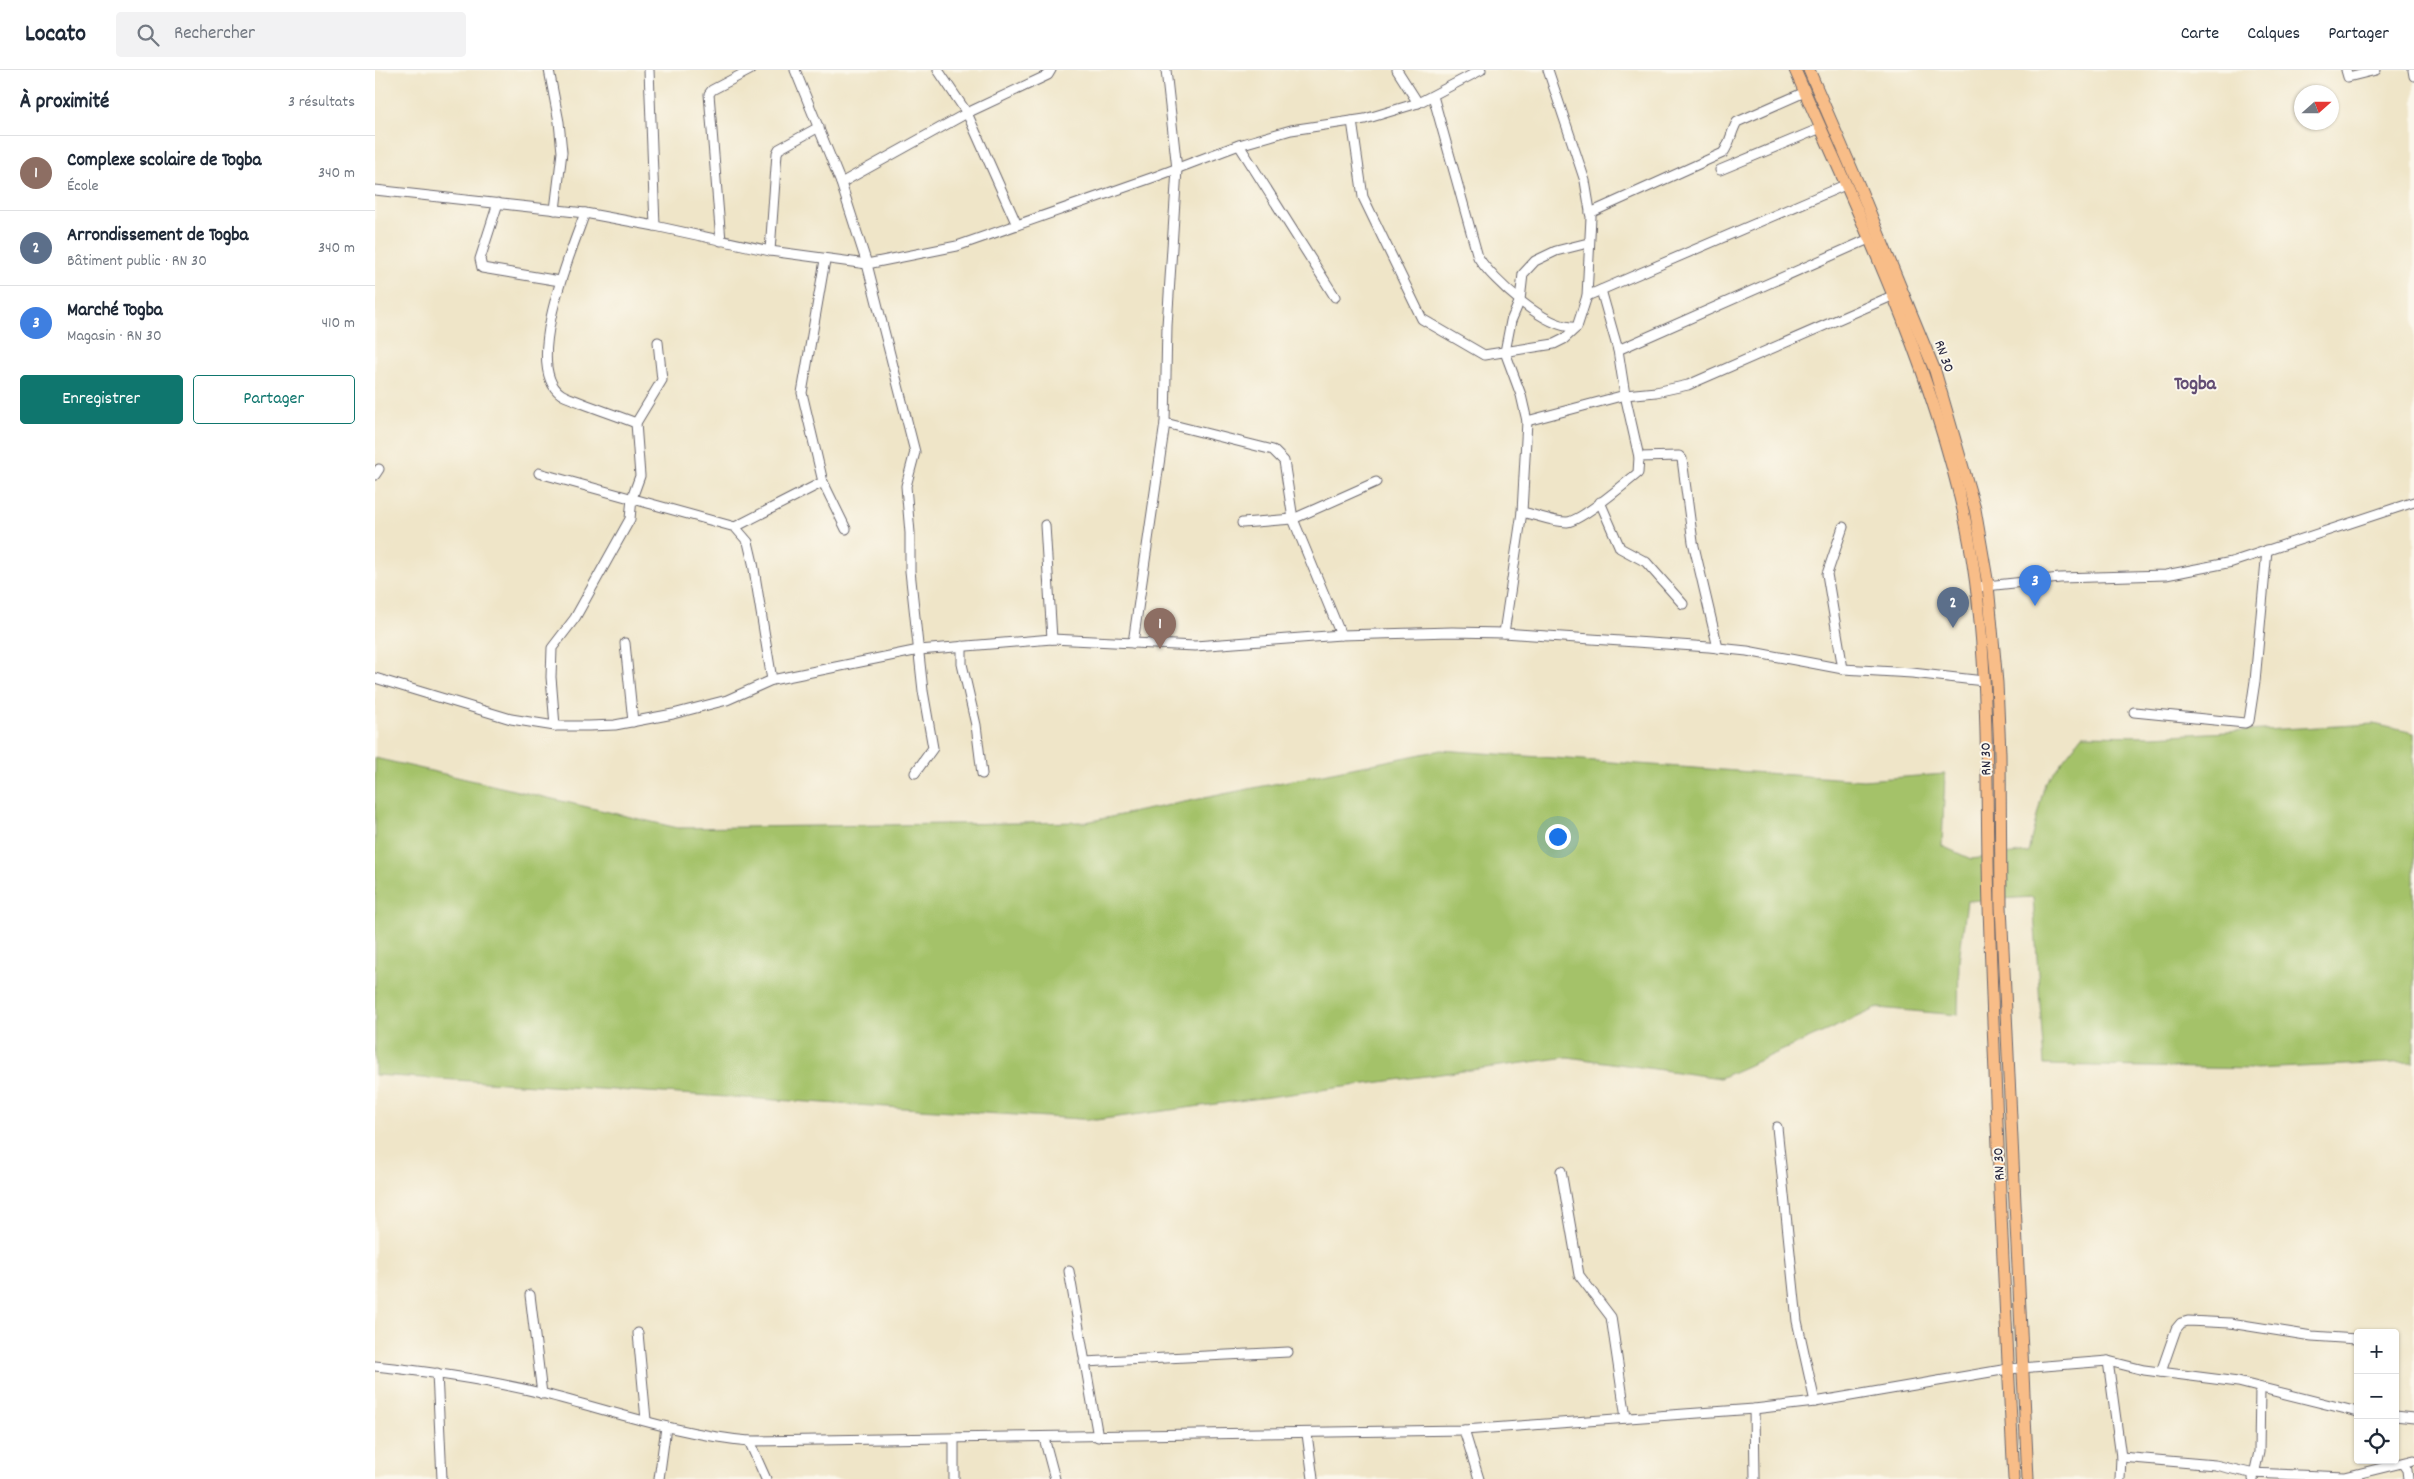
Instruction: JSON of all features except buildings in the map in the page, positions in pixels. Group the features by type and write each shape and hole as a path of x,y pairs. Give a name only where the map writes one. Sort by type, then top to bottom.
{"main road":[{"name":"RN 30","path":"1795,70 1869,240 1924,374 1946,443 1982,586 1989,906 2014,1479"},
{"name":"RN 30","path":"1809,70 1865,199 1935,371 1975,509 1982,586 1997,683 2001,754 2001,906 2028,1479"}],"street":[{"path":"549,70 559,122 562,152 555,210"},
{"path":"649,70 655,226"},
{"path":"721,241 709,94 712,90 750,70"},
{"path":"795,70 841,182 867,264 915,452 906,486 910,533 910,571 923,691 933,748 915,773"},
{"path":"938,70 967,113 1017,225"},
{"path":"841,182 967,113 1048,74 1051,70"},
{"path":"1133,643 1165,423 1167,326 1177,169 1166,70"},
{"path":"1397,70 1418,103"},
{"path":"375,190 585,213 655,226 769,252 867,264 957,246 1177,169 1239,144 1291,130 1352,121 1418,103 1481,70"},
{"path":"1352,121 1363,197 1422,319 1479,354 1555,344 1577,327 1587,296 1590,213 1585,181 1548,70"},
{"path":"2347,70 2348,77 2376,70"},
{"path":"2413,70 2414,76"},
{"path":"1590,213 1723,153 1737,122 1805,92"},
{"path":"1433,96 1478,257 1492,276 1520,300 1560,325 1577,327"},
{"path":"769,252 777,152 779,149 819,127"},
{"path":"1720,170 1821,128"},
{"path":"1239,144 1335,297"},
{"path":"1587,296 1845,185"},
{"path":"498,203 480,259 482,268 561,281"},
{"path":"585,213 561,281 549,336 546,362 550,384 561,395 636,423"},
{"path":"1618,350 1869,240"},
{"path":"1504,633 1521,512 1527,421 1505,352 1511,321 1520,300 1523,274 1535,261 1556,251 1588,243"},
{"path":"825,260 802,393 823,482 846,529"},
{"path":"1521,512 1567,522 1576,519 1638,473 1639,457 1625,395 1618,350 1601,290"},
{"path":"1527,421 1625,395 1656,392 1688,385 1892,296"},
{"path":"555,726 551,677 552,648 575,618 630,519 632,498 640,476 636,423 662,380 658,342"},
{"path":"1165,423 1273,450 1284,461 1293,519 1341,635"},
{"path":"1639,457 1679,456 1682,459 1693,542 1718,648"},
{"path":"539,473 735,527 748,542 773,680"},
{"path":"735,527 823,482"},
{"path":"1241,523 1293,519 1376,482"},
{"path":"1600,502 1620,548 1646,562 1683,604"},
{"path":"1982,586 2060,578 2166,575 2232,562 2414,502"},
{"path":"1045,525 1052,639"},
{"path":"1843,527 1827,574 1843,668"},
{"path":"2134,712 2245,723 2249,721 2257,662 2267,550"},
{"path":"375,678 511,719 555,726 615,725 673,714 727,700 773,680 919,650 1052,639 1195,646 1341,635 1504,633 1718,648 1747,651 1843,668 1984,681"},
{"path":"625,643 633,722"},
{"path":"962,646 962,664 976,725 981,774"},
{"path":"1777,1127 1797,1321 1815,1402"},
{"path":"1561,1171 1579,1275 1611,1317 1626,1418"},
{"path":"1069,1271 1098,1437"},
{"path":"530,1295 542,1394"},
{"path":"2161,1372 2176,1329 2181,1323 2189,1321 2354,1339"},
{"path":"638,1333 646,1420"},
{"path":"1085,1362 1288,1352"},
{"path":"2108,1361 2121,1456 2120,1479"},
{"path":"375,1366 437,1373 542,1394 646,1420 666,1427 719,1438 749,1441 1307,1434 1464,1430 1754,1409 1815,1402 2009,1369 2108,1361 2161,1372 2238,1382 2354,1411"},
{"path":"437,1373 442,1479"},
{"path":"2255,1476 2261,1427 2260,1388"},
{"path":"1754,1409 1755,1479"},
{"path":"2399,1416 2414,1418"},
{"path":"659,1479 666,1427"},
{"path":"1464,1430 1479,1479"},
{"path":"1307,1434 1313,1479"},
{"path":"1044,1438 1055,1479"},
{"path":"954,1439 954,1479"},
{"path":"749,1441 766,1479"},
{"path":"2121,1456 2215,1465 2255,1476 2345,1477 2414,1460"},
{"path":"2403,1464 2409,1479"}],"green space":[{"path":"2374,724 2414,733 2414,1062 2254,1069 2044,1065 2033,897 1967,901 1959,960 1958,1015 1878,1008 1720,1078 1568,1057 1096,1120 375,1075 375,758 678,828 1086,822 1441,750 1863,780 1945,774 1942,846 1971,859 2028,852 2045,783 2083,735 2153,736"}],"place":[{"name":"Marché Togba","path":"2035,606"},
{"name":"Arrondissement de Togba","path":"1953,628"},
{"name":"Complexe scolaire de Togba","path":"1160,649"}],"district":[{"name":"Togba","path":"2195,382"}]}
